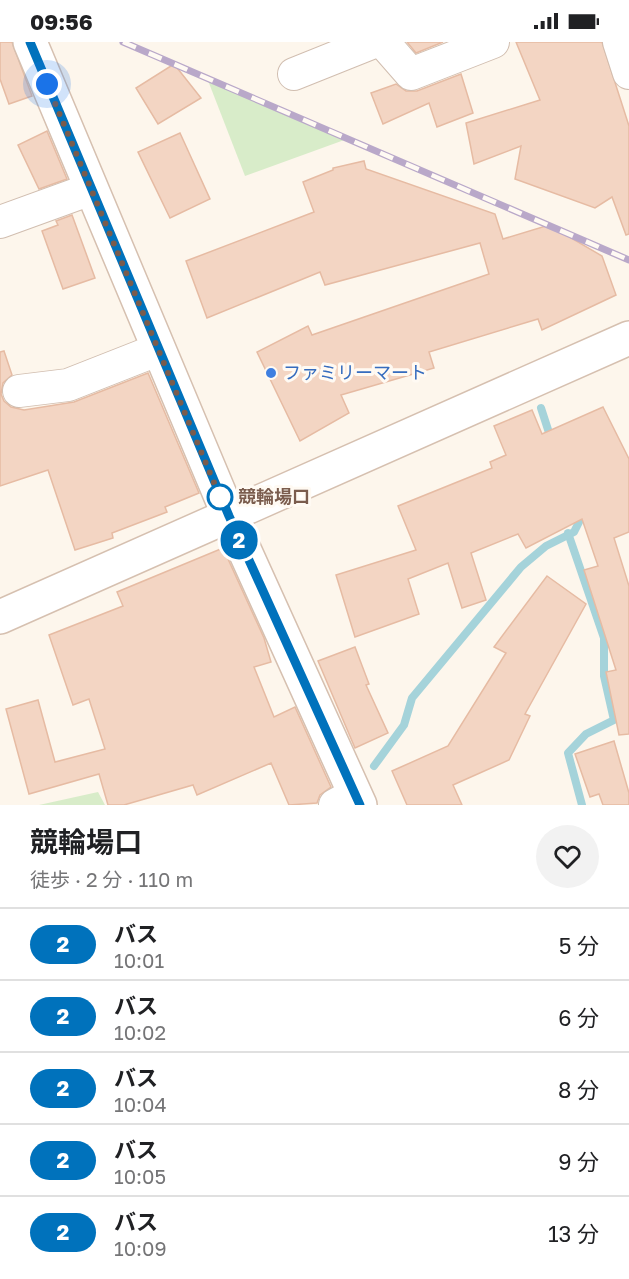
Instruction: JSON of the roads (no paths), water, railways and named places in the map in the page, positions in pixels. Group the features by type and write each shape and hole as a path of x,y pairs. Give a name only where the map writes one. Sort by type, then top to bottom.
{"main road":[{"path":"30,42 157,350 350,801"},
{"path":"0,617 629,338"}],"street":[{"path":"294,74 374,42"},
{"path":"383,42 411,74 493,42"},
{"path":"0,222 91,189"},
{"path":"19,391 68,385 157,350"}],"waterway":[{"path":"541,408 552,442"},
{"path":"374,766 404,725 412,698 521,567 546,546 574,532 579,522 575,511"},
{"path":"568,533 604,638 604,676 614,720 586,734 568,753 582,805"}],"railway":[{"path":"123,42 629,260"}],"place":[{"name":"ファミリーマート","path":"271,373"},
{"name":"競輪場口","path":"220,497"}]}
